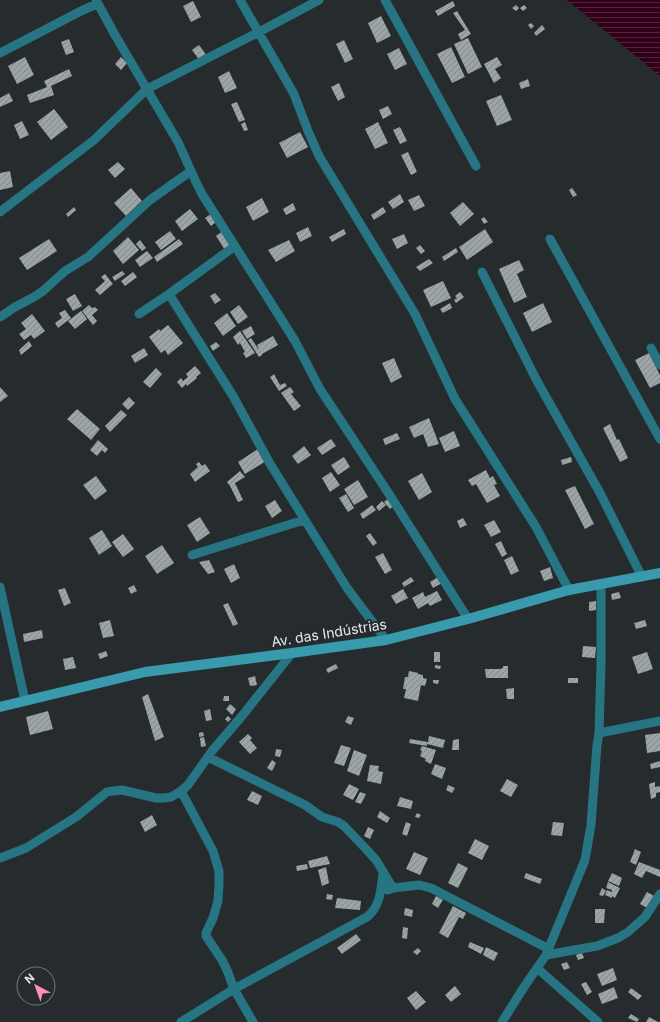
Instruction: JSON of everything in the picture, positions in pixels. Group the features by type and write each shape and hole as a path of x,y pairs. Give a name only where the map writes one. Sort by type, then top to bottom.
{"street":[{"path":"240,0 294,94 319,156 415,314 455,399 536,527 569,590"},
{"path":"0,212 94,140 147,89 319,0"},
{"path":"385,0 476,166"},
{"path":"0,52 96,2 178,142 202,194 294,341 320,389 391,497 468,619"},
{"path":"0,317 15,306 43,291 65,271 88,257 150,200 191,171"},
{"path":"550,239 660,439"},
{"path":"139,314 235,246"},
{"path":"482,272 537,381 600,493 642,577"},
{"path":"169,294 233,396 269,462 346,588 386,640"},
{"path":"651,348 660,365"},
{"path":"192,555 304,520"},
{"name":"Av. das Indústrias","path":"0,707 145,672 386,640 468,619 569,590 660,573"},
{"path":"502,1022 547,952 585,860 591,825 599,733 601,665 600,584"},
{"path":"0,587 2,603 25,701"},
{"path":"0,858 26,848 82,813 107,792 122,790 156,798 164,798 171,797 182,791 212,751 292,653"},
{"path":"599,733 660,721"},
{"path":"208,757 305,805 322,817 338,822 344,826 376,860 393,888"},
{"path":"182,791 213,851 219,871 218,901 206,936 222,960 234,989 253,1022"},
{"path":"181,1022 234,989 367,917 375,910 380,896 383,873"},
{"path":"380,896 393,888 419,884 431,888 547,952 597,946 618,938 645,918 660,894"},
{"path":"537,968 598,1022"}],"shaded area":[{"path":"567,0 660,0 660,76"}],"building":[{"path":"193,1 201,17 191,22 183,6"},
{"path":"453,1 455,6 438,16 435,11"},
{"path":"516,5 519,8 516,11 512,8"},
{"path":"524,5 527,8 523,11 520,8"},
{"path":"457,11 471,34 461,40 458,34 465,30 453,13"},
{"path":"381,16 391,36 377,43 368,23"},
{"path":"531,23 534,26 531,29 528,25"},
{"path":"542,25 545,29 536,36 534,33"},
{"path":"468,38 482,67 468,74 454,44"},
{"path":"69,39 74,52 66,55 61,42"},
{"path":"344,40 353,59 345,63 336,44"},
{"path":"199,45 207,56 200,61 192,50"},
{"path":"451,47 465,77 452,83 437,54"},
{"path":"399,48 407,64 395,70 387,54"},
{"path":"25,57 34,75 17,84 8,66"},
{"path":"121,57 127,63 121,70 115,64"},
{"path":"497,57 502,65 495,69 501,78 494,83 484,64"},
{"path":"69,69 72,76 51,86 54,95 30,103 27,95 47,87 44,81"},
{"path":"229,71 237,88 225,93 218,77"},
{"path":"528,79 530,86 521,89 519,83"},
{"path":"339,83 345,97 338,101 331,87"},
{"path":"9,93 13,101 0,107 0,98"},
{"path":"501,95 512,120 497,126 486,101"},
{"path":"237,102 245,120 239,122 231,104"},
{"path":"388,106 392,114 383,119 379,110"},
{"path":"54,109 68,127 51,140 37,122"},
{"path":"22,121 29,135 20,139 14,125"},
{"path":"245,122 248,130 244,131 241,124"},
{"path":"378,122 388,143 375,149 365,129"},
{"path":"400,127 407,141 400,144 393,130"},
{"path":"300,132 308,147 287,158 279,143"},
{"path":"408,152 417,172 411,175 401,155"},
{"path":"118,162 125,169 115,178 108,170"},
{"path":"10,171 13,187 0,190 0,173"},
{"path":"131,188 142,201 126,216 114,203"},
{"path":"572,188 577,195 573,197 569,190"},
{"path":"400,194 404,202 393,209 388,202"},
{"path":"419,195 425,206 414,211 408,200"},
{"path":"262,198 269,212 253,221 246,207"},
{"path":"463,202 474,214 460,226 450,213"},
{"path":"293,203 296,210 286,215 283,209"},
{"path":"74,207 76,210 68,217 66,214"},
{"path":"383,207 386,212 374,220 371,215"},
{"path":"190,209 198,219 182,231 175,221"},
{"path":"211,214 217,221 211,226 205,218"},
{"path":"484,217 488,222 484,224 481,219"},
{"path":"308,227 312,236 300,242 296,233"},
{"path":"344,229 346,234 332,242 329,237"},
{"path":"485,229 493,242 467,260 459,247"},
{"path":"170,231 176,239 161,250 155,242"},
{"path":"223,231 232,245 225,250 216,236"},
{"path":"404,234 408,243 397,249 392,239"},
{"path":"128,237 139,250 123,264 113,251"},
{"path":"49,239 57,251 27,270 19,258"},
{"path":"179,239 183,244 157,262 154,257"},
{"path":"140,240 146,248 142,251 136,244"},
{"path":"289,240 295,251 276,262 268,250"},
{"path":"420,245 425,251 421,254 416,248"},
{"path":"456,248 458,252 444,261 442,257"},
{"path":"147,251 153,258 140,267 135,260"},
{"path":"429,259 433,263 420,271 416,267"},
{"path":"519,260 524,270 517,274 527,297 514,303 499,269"},
{"path":"122,271 125,274 115,281 112,277"},
{"path":"133,272 137,277 125,286 121,281"},
{"path":"105,274 113,284 100,295 95,290 105,281 101,277"},
{"path":"443,281 451,298 431,307 423,290"},
{"path":"460,292 464,297 456,303 454,300 457,298 455,296"},
{"path":"215,293 221,300 215,304 210,296"},
{"path":"75,294 82,306 73,311 66,299"},
{"path":"450,303 452,308 443,313 440,309"},
{"path":"543,303 552,322 532,332 523,313"},
{"path":"89,305 98,310 92,315 97,321 93,325 82,311"},
{"path":"239,305 248,317 238,324 230,312"},
{"path":"65,310 71,318 58,328 55,323 62,318 59,313"},
{"path":"81,311 87,319 75,329 68,321"},
{"path":"227,313 236,326 223,336 214,323"},
{"path":"32,314 45,331 34,339 31,335 24,340 19,334 26,329 21,323"},
{"path":"168,325 183,343 168,355 165,350 161,353 149,337 159,329 160,331"},
{"path":"251,326 255,334 247,339 242,331"},
{"path":"240,331 255,353 246,358 243,353 245,352 240,343 238,345 233,337"},
{"path":"273,336 278,345 259,357 248,340 251,338 259,350 257,345"},
{"path":"29,341 32,346 21,355 19,350"},
{"path":"216,342 220,346 213,351 210,346"},
{"path":"144,348 148,355 135,363 131,356"},
{"path":"649,353 660,375 660,383 650,388 635,360"},
{"path":"394,358 402,377 391,383 382,363"},
{"path":"195,366 201,373 187,386 186,384 182,388 177,382 181,378 183,381 188,377 186,374"},
{"path":"156,368 162,374 150,388 143,382"},
{"path":"274,374 280,385 285,383 287,386 279,391 270,377"},
{"path":"0,387 8,396 0,402"},
{"path":"290,387 294,392 291,394 301,406 294,411 281,393"},
{"path":"129,397 135,403 128,410 122,404"},
{"path":"77,409 100,429 91,440 67,419"},
{"path":"121,410 127,415 110,432 105,426"},
{"path":"429,418 439,444 428,447 423,434 414,438 409,427"},
{"path":"610,424 617,440 619,439 628,458 620,462 603,428"},
{"path":"454,431 460,446 445,452 439,438"},
{"path":"397,433 400,439 385,445 383,439"},
{"path":"331,439 336,446 322,455 317,448"},
{"path":"98,440 108,449 105,453 102,450 97,456 90,450"},
{"path":"304,446 311,455 298,464 292,456"},
{"path":"258,449 266,461 245,474 238,462"},
{"path":"344,457 350,467 338,475 331,465"},
{"path":"571,457 572,462 562,465 561,460"},
{"path":"199,462 202,466 205,464 210,471 195,482 190,474 198,467 196,464"},
{"path":"486,470 490,478 493,476 497,484 494,485 500,496 487,503 476,484 472,486 468,480"},
{"path":"240,471 245,477 235,483 243,500 238,502 227,482"},
{"path":"331,472 340,485 330,492 322,478"},
{"path":"422,473 432,492 419,500 408,481"},
{"path":"96,476 107,491 95,500 83,485"},
{"path":"358,480 368,497 354,505 344,489"},
{"path":"575,486 594,524 585,529 565,490"},
{"path":"346,494 354,508 348,512 339,498"},
{"path":"389,498 394,505 390,509 384,502"},
{"path":"275,500 282,511 272,518 265,506"},
{"path":"382,501 386,505 379,511 376,507"},
{"path":"372,505 376,510 363,519 360,514"},
{"path":"200,517 210,533 197,542 187,525"},
{"path":"463,518 467,525 460,528 457,521"},
{"path":"494,520 501,532 491,537 484,525"},
{"path":"102,530 112,546 99,555 89,538"},
{"path":"370,533 377,543 373,546 366,536"},
{"path":"123,534 134,549 123,557 112,542"},
{"path":"501,541 507,554 502,557 495,544"},
{"path":"162,545 174,563 157,574 145,556"},
{"path":"383,553 392,570 385,574 375,557"},
{"path":"512,556 519,571 511,575 504,560"},
{"path":"209,560 215,572 208,574 199,562"},
{"path":"234,564 240,578 231,583 224,569"},
{"path":"550,567 553,578 544,581 540,571"},
{"path":"411,577 414,581 404,587 402,583"},
{"path":"438,577 442,583 433,588 430,582"},
{"path":"134,585 137,591 131,594 128,588"},
{"path":"65,588 71,603 64,606 58,590"},
{"path":"403,589 408,598 396,604 391,596"},
{"path":"437,591 442,600 430,606 428,603 418,609 412,598 423,592 425,597"},
{"path":"619,592 621,598 612,600 611,594"},
{"path":"596,601 596,610 589,611 589,602"},
{"path":"228,603 238,624 233,626 223,605"},
{"path":"110,620 114,636 103,638 99,623"},
{"path":"645,620 647,626 636,629 634,623"},
{"path":"42,630 43,638 24,642 23,634"},
{"path":"583,646 596,647 595,658 582,657"},
{"path":"106,651 108,656 100,659 98,654"},
{"path":"434,652 440,652 440,662 434,662"},
{"path":"647,652 653,669 638,674 632,657"},
{"path":"73,657 76,668 65,670 63,659"},
{"path":"336,664 338,668 328,673 326,669"},
{"path":"435,665 441,666 440,669 435,668"},
{"path":"503,666 508,666 508,678 486,678 485,669 500,669 503,668"},
{"path":"409,671 423,675 423,678 427,679 425,686 421,685 418,701 404,698 406,689 403,689 405,677 408,677"},
{"path":"255,676 257,685 250,686 248,678"},
{"path":"568,678 578,678 578,683 568,683"},
{"path":"433,680 439,680 438,684 433,683"},
{"path":"514,688 514,699 507,699 506,689"},
{"path":"148,694 164,737 155,741 142,697"},
{"path":"224,696 229,696 229,701 223,701"},
{"path":"230,704 236,709 232,715 226,709"},
{"path":"210,709 212,720 206,721 204,711"},
{"path":"48,711 53,729 30,735 26,717"},
{"path":"228,716 231,719 228,722 225,719"},
{"path":"348,716 354,718 351,725 345,722"},
{"path":"203,732 204,736 199,737 199,733"},
{"path":"660,733 660,751 647,753 645,735"},
{"path":"248,734 252,738 250,740 257,748 250,754 239,742"},
{"path":"429,736 445,740 443,748 427,744 427,746 409,743 410,739 428,742"},
{"path":"204,737 206,746 201,747 200,738"},
{"path":"459,739 459,750 452,750 453,740"},
{"path":"341,745 351,748 344,766 334,763"},
{"path":"422,746 436,750 431,764 420,756"},
{"path":"276,749 282,750 280,757 275,756"},
{"path":"354,750 367,755 359,776 347,771"},
{"path":"272,760 276,763 272,771 267,768"},
{"path":"660,761 660,767 651,769 650,764"},
{"path":"435,764 446,768 442,779 431,774"},
{"path":"370,765 379,766 378,771 383,772 381,784 367,781"},
{"path":"507,779 518,785 511,797 500,791"},
{"path":"655,782 655,787 660,786 660,792 656,793 656,797 651,799 649,784"},
{"path":"349,784 359,789 353,800 343,795"},
{"path":"448,785 455,788 452,793 446,790"},
{"path":"252,791 262,796 258,805 247,800"},
{"path":"360,792 366,794 361,804 355,802"},
{"path":"400,797 413,801 411,809 397,806"},
{"path":"380,811 390,818 387,823 377,817"},
{"path":"417,813 421,815 419,818 415,817"},
{"path":"152,815 157,825 145,832 140,822"},
{"path":"406,822 411,824 407,836 402,834"},
{"path":"553,822 564,823 562,836 551,835"},
{"path":"368,827 374,830 370,839 364,836"},
{"path":"475,839 489,846 482,860 468,853"},
{"path":"635,849 641,852 636,865 630,862"},
{"path":"414,852 428,858 420,875 406,869"},
{"path":"327,856 330,864 310,868 308,861"},
{"path":"639,862 660,870 660,877 646,871 642,878 634,874"},
{"path":"458,863 468,868 458,888 448,883"},
{"path":"307,864 308,869 297,871 296,866"},
{"path":"326,867 329,883 322,886 318,870"},
{"path":"526,873 542,879 540,884 524,878"},
{"path":"612,873 622,878 619,886 608,881"},
{"path":"608,882 620,888 615,898 605,895 607,890 612,892 612,890 606,888"},
{"path":"602,888 606,891 603,896 599,895"},
{"path":"647,892 656,897 649,909 640,904"},
{"path":"327,894 333,895 332,900 326,899"},
{"path":"436,896 443,900 438,908 432,904"},
{"path":"337,898 361,901 360,910 335,908"},
{"path":"453,906 466,913 463,919 459,917 448,938 439,933"},
{"path":"405,908 413,910 412,917 404,915"},
{"path":"595,909 605,909 604,923 595,923"},
{"path":"403,927 408,928 407,939 402,938"},
{"path":"356,934 361,940 342,954 337,948"},
{"path":"470,942 484,948 481,954 468,947"},
{"path":"486,947 498,953 494,961 483,955"},
{"path":"418,948 421,951 417,955 413,952"},
{"path":"582,953 584,958 578,960 576,955"},
{"path":"567,962 570,968 564,970 561,964"},
{"path":"613,968 617,980 602,986 597,974"},
{"path":"586,982 592,992 587,995 581,984"},
{"path":"455,986 461,994 451,1002 445,995"},
{"path":"614,987 618,998 602,1004 598,994"},
{"path":"631,988 642,996 638,1000 628,992"},
{"path":"416,991 426,1002 416,1010 407,998"},
{"path":"631,1014 639,1019 637,1022 628,1018"},
{"path":"649,1017 658,1022 646,1022"}]}
